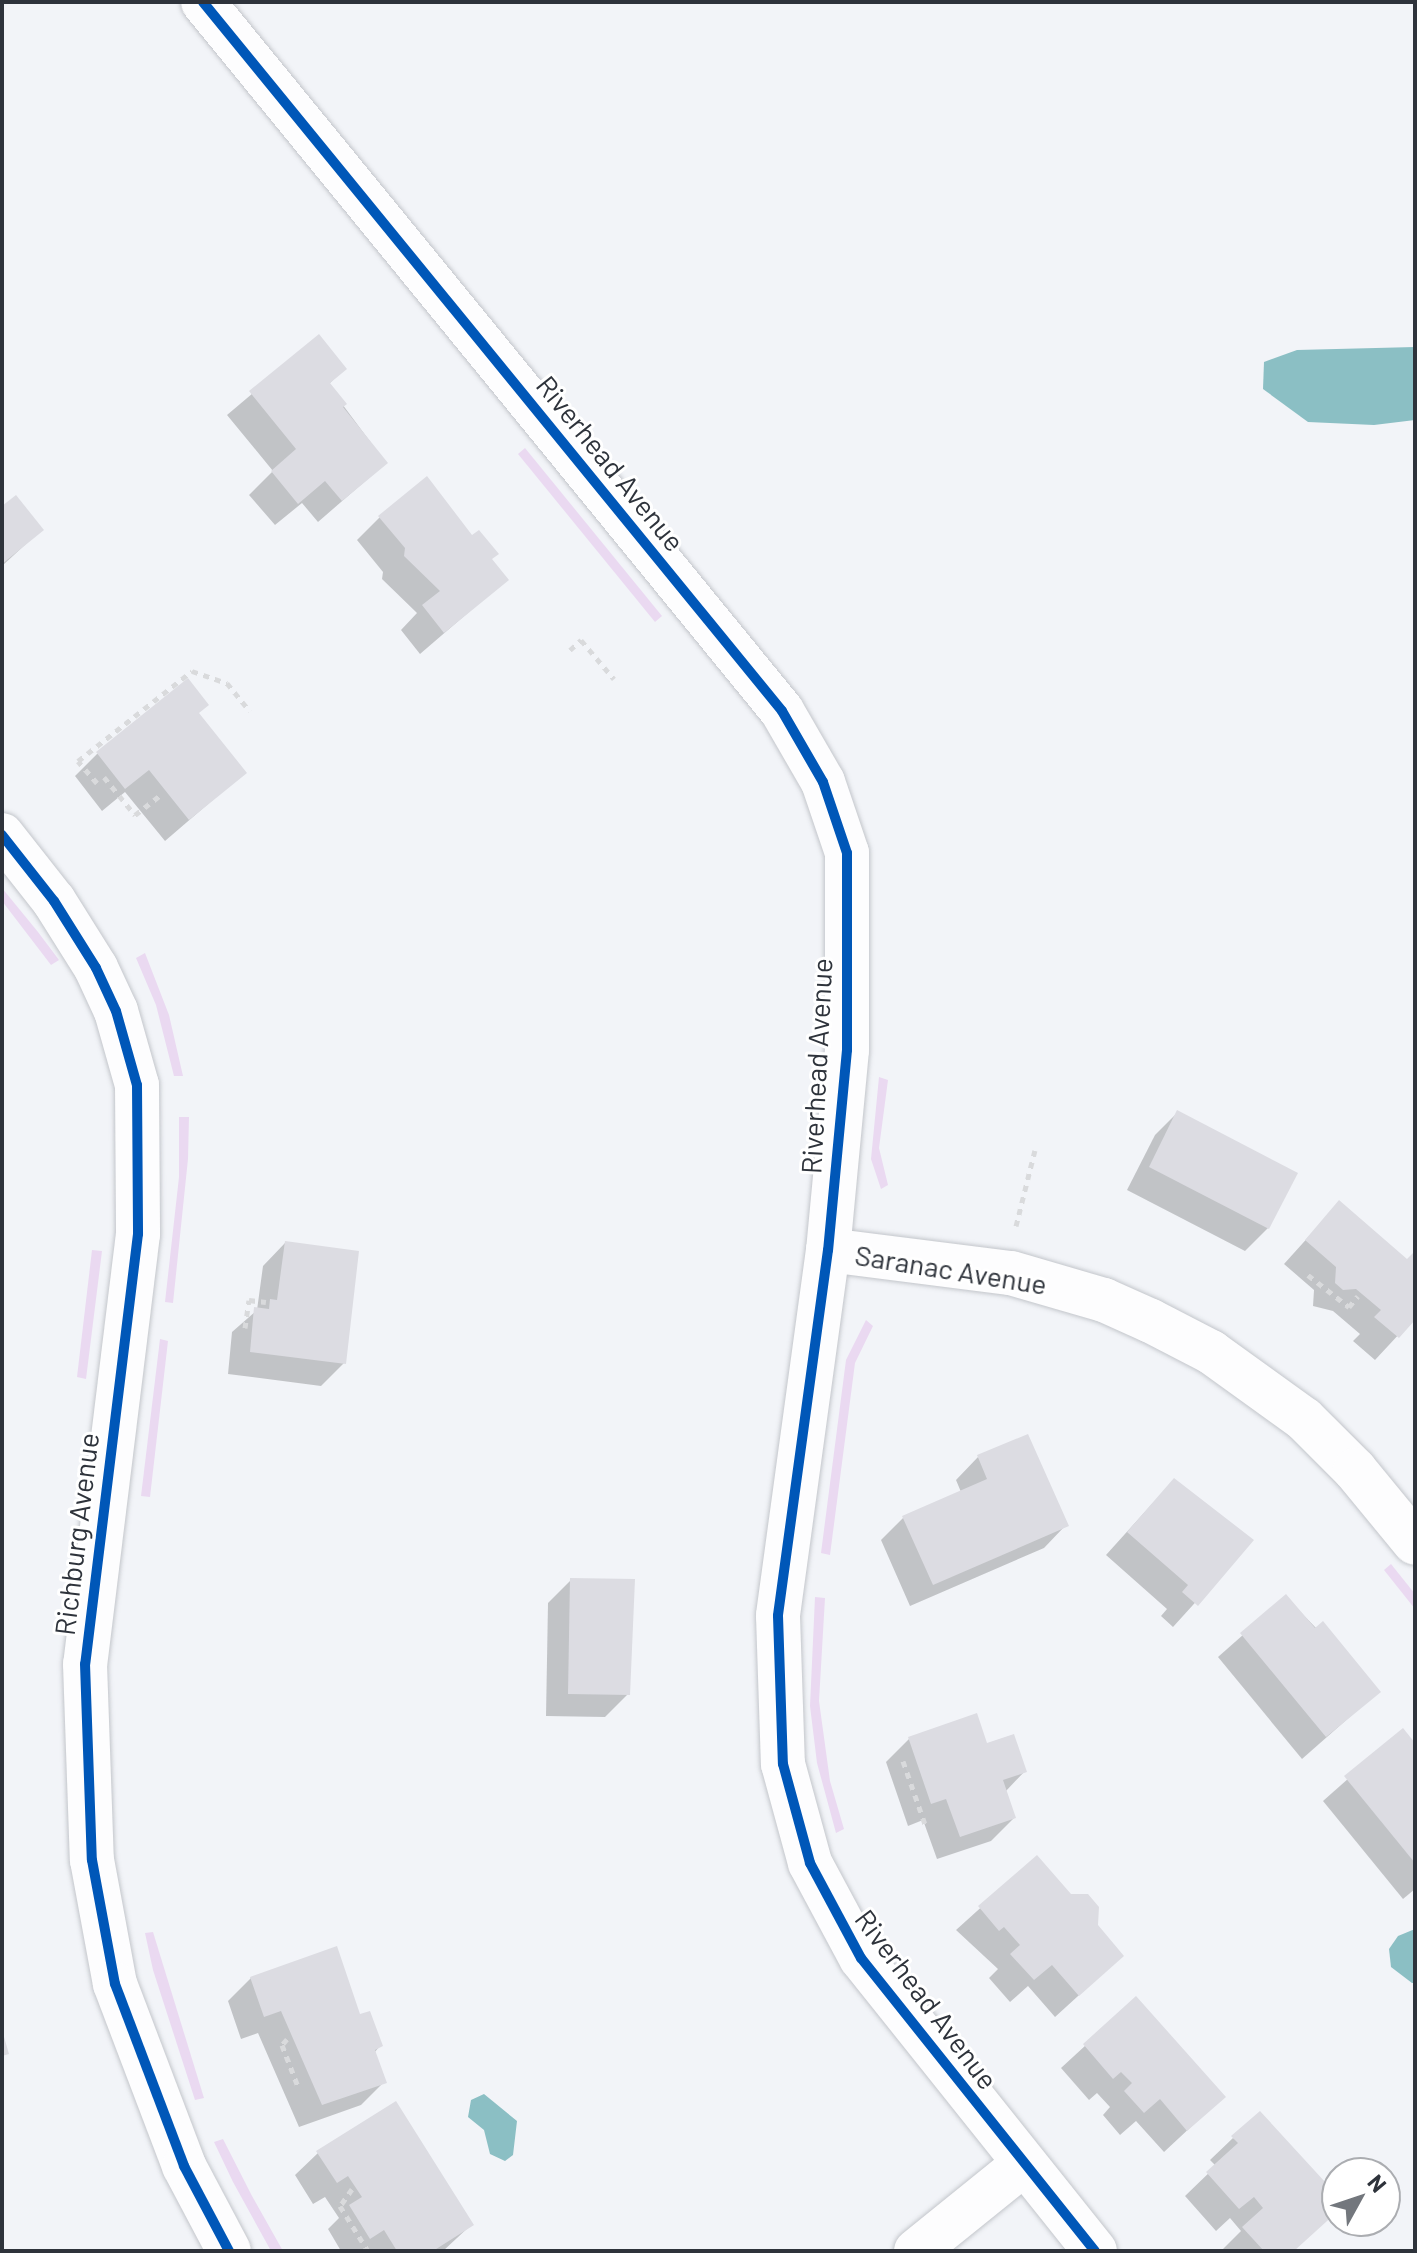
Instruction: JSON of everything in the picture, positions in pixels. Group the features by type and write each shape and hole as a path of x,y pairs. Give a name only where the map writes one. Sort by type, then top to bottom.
{"street":[{"name":"Riverhead Avenue","path":"203,2 782,711 823,782 847,868 847,1050 828,1250 778,1616 778,1730 789,1794 822,1890 861,1958 1095,2251"},
{"name":"Richburg Avenue","path":"2,835 54,901 96,968 116,1011 137,1085 138,1234 85,1664 92,1860 98,1912 124,2010 184,2166 229,2251"},
{"name":"Saranac Avenue","path":"828,1250 1011,1273 1104,1300 1151,1321 1211,1352 1304,1419 1355,1470 1415,1543"},
{"path":"916,2251 1024,2164"}],"path":[{"path":"570,650 581,640 614,679"},
{"path":"97,783 78,761 192,671 227,683 250,711"},
{"path":"104,777 135,815 162,794"},
{"path":"1016,1226 1035,1150"},
{"path":"1308,1275 1349,1307 1358,1296"},
{"path":"245,1328 249,1300 266,1302"},
{"path":"903,1761 925,1824"},
{"path":"287,2039 282,2045 299,2089"},
{"path":"352,2189 340,2206 368,2251"}],"shaded area":[{"path":"525,448 662,616 655,622 518,454"},
{"path":"2,888 59,960 51,965 2,901"},
{"path":"145,953 169,1015 183,1076 174,1076 156,1005 136,958"},
{"path":"879,1077 888,1080 879,1148 888,1185 881,1189 871,1159"},
{"path":"179,1117 189,1117 188,1159 173,1303 165,1302 179,1177"},
{"path":"92,1250 102,1251 86,1379 77,1377"},
{"path":"866,1320 873,1326 855,1363 830,1555 821,1553 846,1360"},
{"path":"160,1339 168,1341 150,1497 141,1496"},
{"path":"1391,1564 1415,1594 1415,1609 1384,1570"},
{"path":"815,1597 825,1598 819,1701 830,1781 844,1829 836,1833 817,1763 810,1706"},
{"path":"153,1932 204,2098 195,2100 153,1970 145,1933"},
{"path":"223,2139 283,2251 271,2251 233,2182 214,2142"}],"water":[{"path":"1415,347 1415,420 1374,425 1308,422 1263,389 1264,362 1297,350"},
{"path":"1415,1929 1415,1983 1412,1983 1391,1967 1389,1949 1398,1936"},
{"path":"484,2094 517,2121 513,2155 505,2161 490,2154 484,2130 468,2117 471,2100"}],"building":[{"path":"319,334 347,369 330,383 347,404 343,407 388,463 342,501 325,481 298,504 271,471 296,449 249,391"},
{"path":"427,476 472,535 479,530 499,554 492,559 509,580 444,633 422,605 440,591 404,556 405,548 378,516"},
{"path":"16,495 44,530 2,564 2,506"},
{"path":"188,678 209,705 199,713 247,773 189,820 149,770 125,789 96,752"},
{"path":"1177,1110 1298,1173 1269,1229 1149,1167"},
{"path":"1339,1200 1407,1259 1415,1251 1415,1320 1399,1338 1374,1317 1381,1310 1356,1289 1343,1290 1335,1283 1336,1267 1305,1240"},
{"path":"285,1241 359,1251 346,1364 250,1352 254,1307 269,1309 270,1299 277,1300"},
{"path":"1028,1434 1069,1526 933,1585 902,1516 987,1479 977,1455"},
{"path":"1174,1478 1254,1540 1198,1606 1182,1592 1188,1585 1127,1532"},
{"path":"570,1578 635,1579 630,1695 568,1694"},
{"path":"1286,1594 1315,1628 1323,1621 1381,1692 1326,1737 1240,1633"},
{"path":"977,1713 987,1743 1014,1734 1027,1772 1003,1780 1016,1818 960,1837 946,1799 931,1804 908,1737"},
{"path":"1403,1728 1415,1743 1415,1863 1344,1776"},
{"path":"1037,1855 1071,1894 1088,1894 1099,1907 1098,1925 1124,1956 1079,1996 1052,1965 1034,1980 1010,1954 1020,1945 1004,1927 999,1931 978,1906"},
{"path":"337,1946 360,2014 370,2011 383,2046 375,2050 387,2083 322,2105 281,2011 264,2017 250,1977"},
{"path":"1136,1996 1226,2097 1187,2131 1160,2099 1144,2113 1124,2091 1132,2083 1121,2072 1113,2079 1083,2044"},
{"path":"2,2030 9,2054 2,2056"},
{"path":"396,2101 474,2225 433,2251 397,2251 384,2230 370,2239 349,2205 362,2197 348,2176 337,2183 316,2151"},
{"path":"1260,2111 1321,2178 1321,2227 1294,2251 1264,2251 1242,2227 1263,2208 1254,2197 1239,2209 1206,2172 1238,2143 1231,2136"}],"cycle path":[{"path":"203,2 782,711 823,782 847,853 847,1050 828,1250 778,1616 783,1764 810,1863 861,1958 1095,2251"},
{"path":"2,835 54,901 96,968 116,1011 137,1085 138,1234 85,1664 92,1860 115,1984 184,2166 229,2251"}]}
